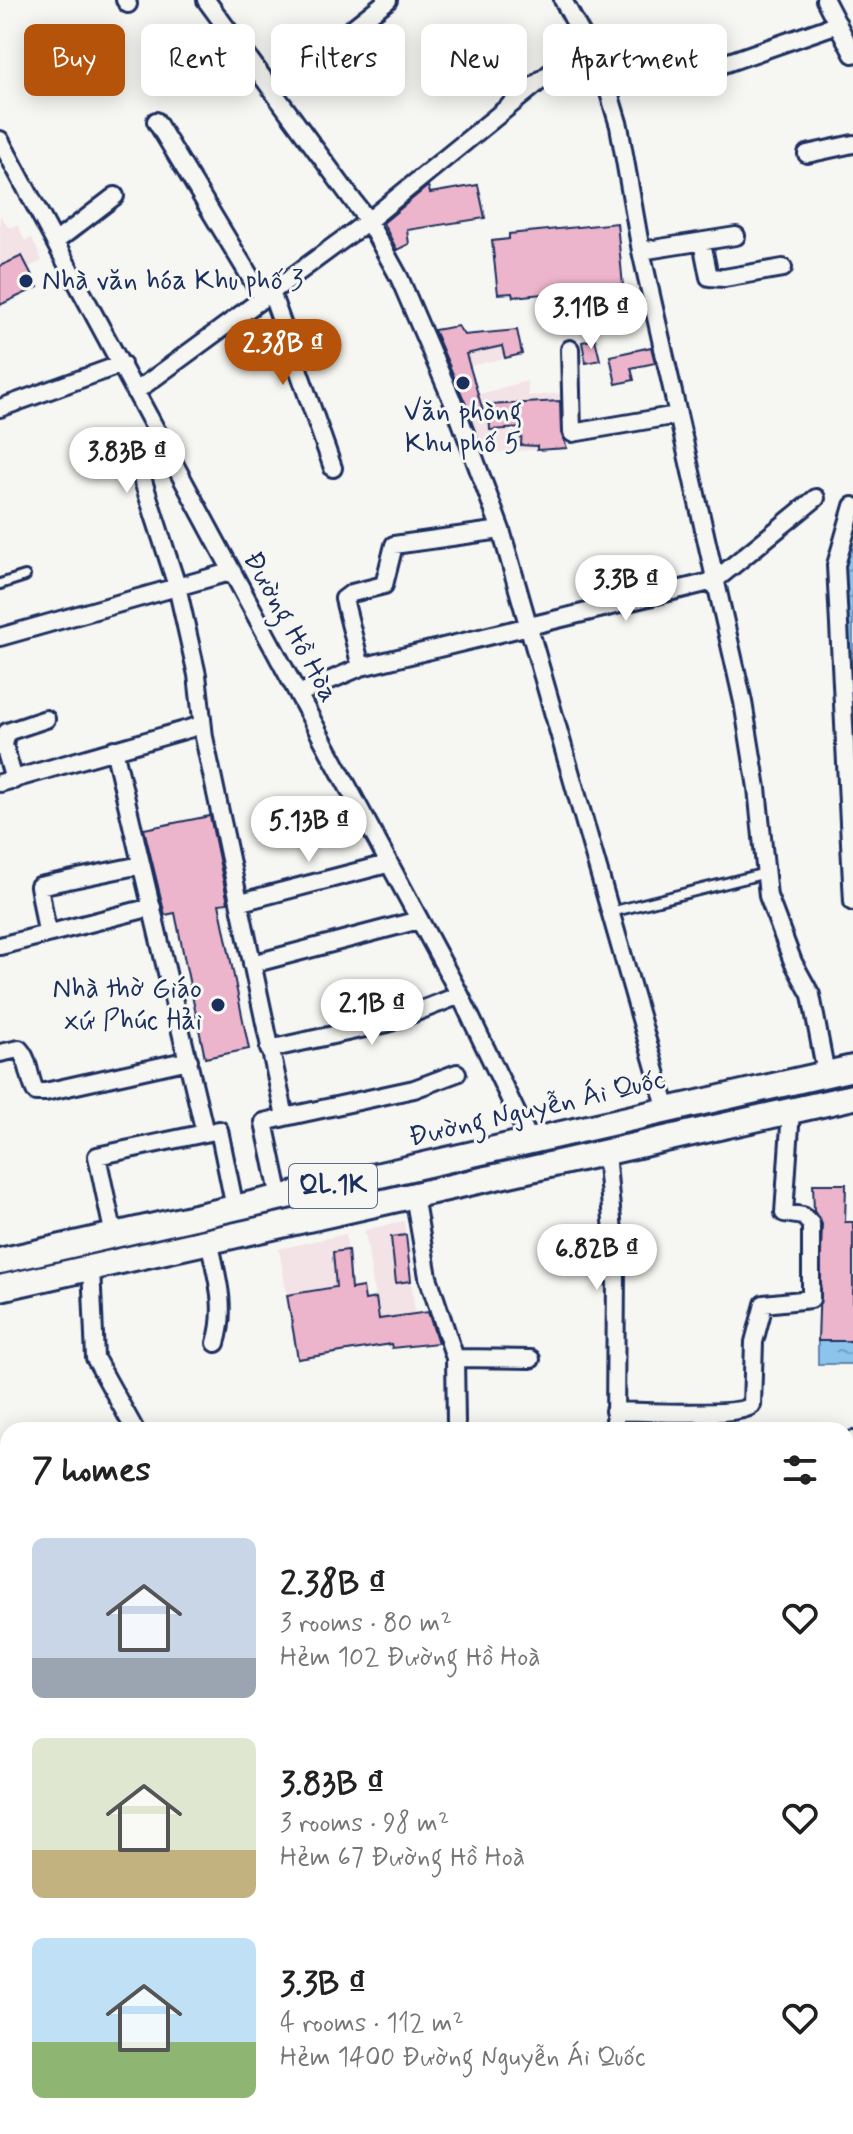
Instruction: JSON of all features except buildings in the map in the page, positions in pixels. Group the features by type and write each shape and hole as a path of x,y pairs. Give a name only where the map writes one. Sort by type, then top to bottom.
{"main road":[{"name":"Đường Nguyễn Ái Quốc","path":"0,1261 853,1068"},
{"name":"Đường Nguyễn Ái Quốc","path":"0,1288 853,1097"},
{"path":"667,1110 673,1137"}],"street":[{"path":"206,0 271,88"},
{"path":"358,24 388,0"},
{"path":"825,0 853,54"},
{"path":"571,4 580,24"},
{"path":"727,63 838,24"},
{"path":"135,392 368,221 543,79"},
{"path":"277,96 368,221 410,301 458,414 501,530 667,1110"},
{"path":"610,96 619,126 641,251 743,702 771,908 793,962 811,995 826,1074"},
{"path":"156,121 267,295 333,468"},
{"path":"807,154 853,144"},
{"name":"Đường Hồ Hòa","path":"2,150 122,364 230,572 460,995 530,1141"},
{"path":"55,242 115,196"},
{"path":"641,251 736,236"},
{"path":"702,242 709,277 724,278 783,268"},
{"path":"570,349 572,433 677,415"},
{"path":"0,408 122,364"},
{"path":"159,435 134,446 133,450 177,586 197,675 202,725 285,1117"},
{"path":"298,694 361,667 714,581 816,498"},
{"path":"853,506 836,565 853,902"},
{"path":"361,667 344,599 352,593 384,585 394,545 501,530"},
{"path":"1,635 230,572"},
{"path":"46,719 7,732 4,745 7,782 202,725"},
{"path":"114,749 205,1133"},
{"path":"241,902 387,864"},
{"path":"47,932 39,886 141,865"},
{"path":"0,946 152,907"},
{"path":"252,964 419,920"},
{"path":"269,1049 388,1023 460,995"},
{"path":"0,1053 19,1049 25,1055 36,1092 189,1060"},
{"path":"280,1198 264,1122 414,1089 457,1073"},
{"path":"614,1411 695,1413 744,1410 752,1405 754,1342 764,1304 811,1299 811,1224 803,1216 784,1213 791,1111"},
{"path":"114,1236 97,1156 219,1130 235,1208"},
{"path":"606,1152 616,1266 615,1422"},
{"path":"414,1195 430,1285 455,1358 456,1422"},
{"path":"209,1241 221,1293 222,1329 216,1343"},
{"path":"91,1267 95,1358 131,1422"},
{"path":"455,1358 531,1359"}],"lane":[{"path":"0,584 25,576"},
{"path":"610,913 766,873"}],"shaded area":[{"path":"0,215 8,227 18,226 25,241 32,238 42,261 0,281"},
{"path":"458,326 464,335 517,330 522,354 448,371 433,330"},
{"path":"527,381 528,396 565,393 567,448 478,453 459,400"},
{"path":"404,1221 415,1314 432,1311 442,1342 392,1348 391,1344 298,1359 279,1249 346,1234 351,1288 363,1287 365,1300 375,1298 365,1230"}],"water":[{"path":"853,520 853,825 842,565"},
{"path":"818,1341 853,1341 853,1364 818,1364"}],"place":[{"name":"Nhà văn hóa Khu phố 3","path":"26,281"},
{"name":"Văn phòng Khu phố 5","path":"463,383"},
{"name":"Nhà thờ Giáo xứ Phúc Hải","path":"218,1005"}]}
